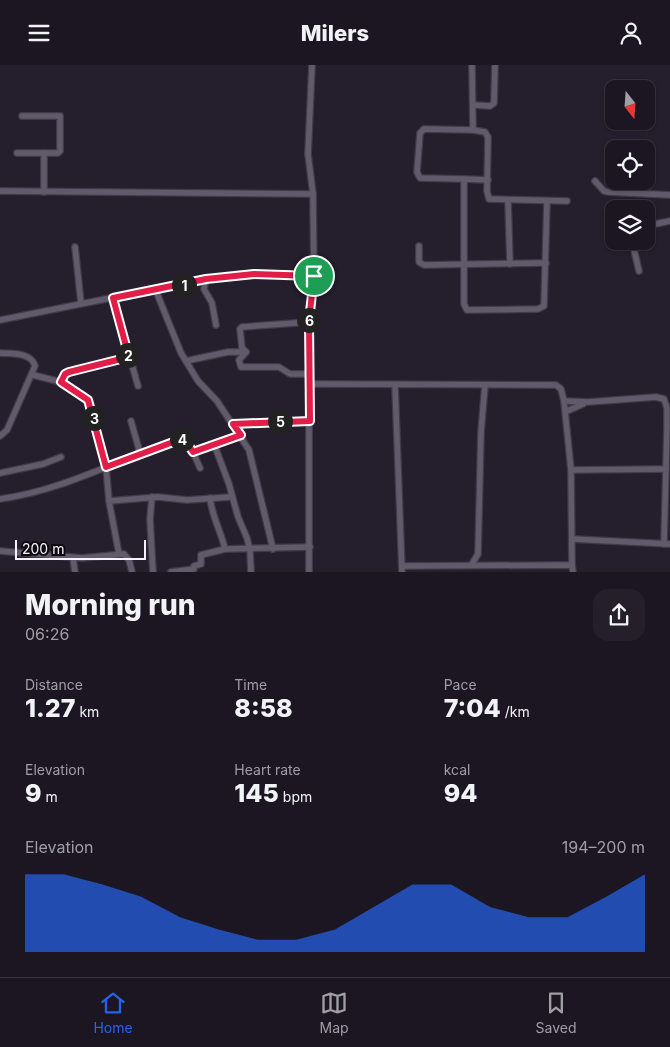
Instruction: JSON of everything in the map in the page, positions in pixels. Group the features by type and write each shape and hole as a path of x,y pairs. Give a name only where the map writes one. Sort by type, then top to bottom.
{"street":[{"path":"309,572 309,321 314,276 313,194 308,154 312,65"},
{"path":"472,65 473,129"},
{"path":"473,105 490,106 494,103 495,65"},
{"path":"17,153 60,151 60,117 22,116"},
{"path":"488,180 420,177 417,172 420,133 424,129 473,129 485,132 488,137 489,199 567,201"},
{"path":"44,153 44,192"},
{"path":"464,179 464,304 468,310 538,309 545,303 547,201"},
{"path":"595,181 604,191 609,192 670,195"},
{"path":"0,191 313,194"},
{"path":"508,200 510,264"},
{"path":"655,224 670,221"},
{"path":"75,247 81,303"},
{"path":"419,247 420,264 546,263"},
{"path":"634,250 639,271"},
{"path":"0,320 81,303 156,291 206,279 254,274 314,276"},
{"path":"206,279 204,289 212,303 216,325"},
{"path":"156,291 181,353 198,381 217,401 249,449 273,549"},
{"path":"113,298 138,386"},
{"path":"246,352 242,348 240,329 242,327 309,321"},
{"path":"186,361 214,354 246,352"},
{"path":"246,352 239,360 241,367 279,367 290,374 310,374"},
{"path":"0,353 29,357 33,360 35,366 33,375 7,429 0,436"},
{"path":"61,382 65,374 69,372 129,357"},
{"path":"33,375 61,382 88,400 106,467 109,501 119,554"},
{"path":"310,385 556,385 562,389 567,411 572,470 573,572"},
{"path":"395,385 402,569 485,564 572,565"},
{"path":"472,565 478,554 481,432 485,385"},
{"path":"564,401 588,402 644,397 664,399 667,408 667,544 572,539"},
{"path":"567,411 588,402"},
{"path":"131,421 140,453"},
{"path":"233,424 310,421"},
{"path":"193,452 241,435"},
{"path":"0,499 67,484 140,453 184,438 200,468"},
{"path":"214,444 250,550 251,572"},
{"path":"0,473 43,464 61,457"},
{"path":"572,470 666,469"},
{"path":"109,501 152,497 188,500 231,497"},
{"path":"152,497 150,519 153,572"},
{"path":"210,498 211,509 216,526 222,535 225,549"},
{"path":"171,572 194,570 194,566 201,564 201,555 225,549 250,550 310,547"},
{"path":"0,551 73,558 124,554 132,572"},
{"path":"478,554 485,564"},
{"path":"73,558 75,572"}],"route":[{"path":"254,274 314,276 309,321 310,421 233,424 241,435 193,452 188,441 184,438 106,467 91,405 84,396 61,382 65,374 69,372 129,357 113,298 156,291 206,279 254,274"}]}
